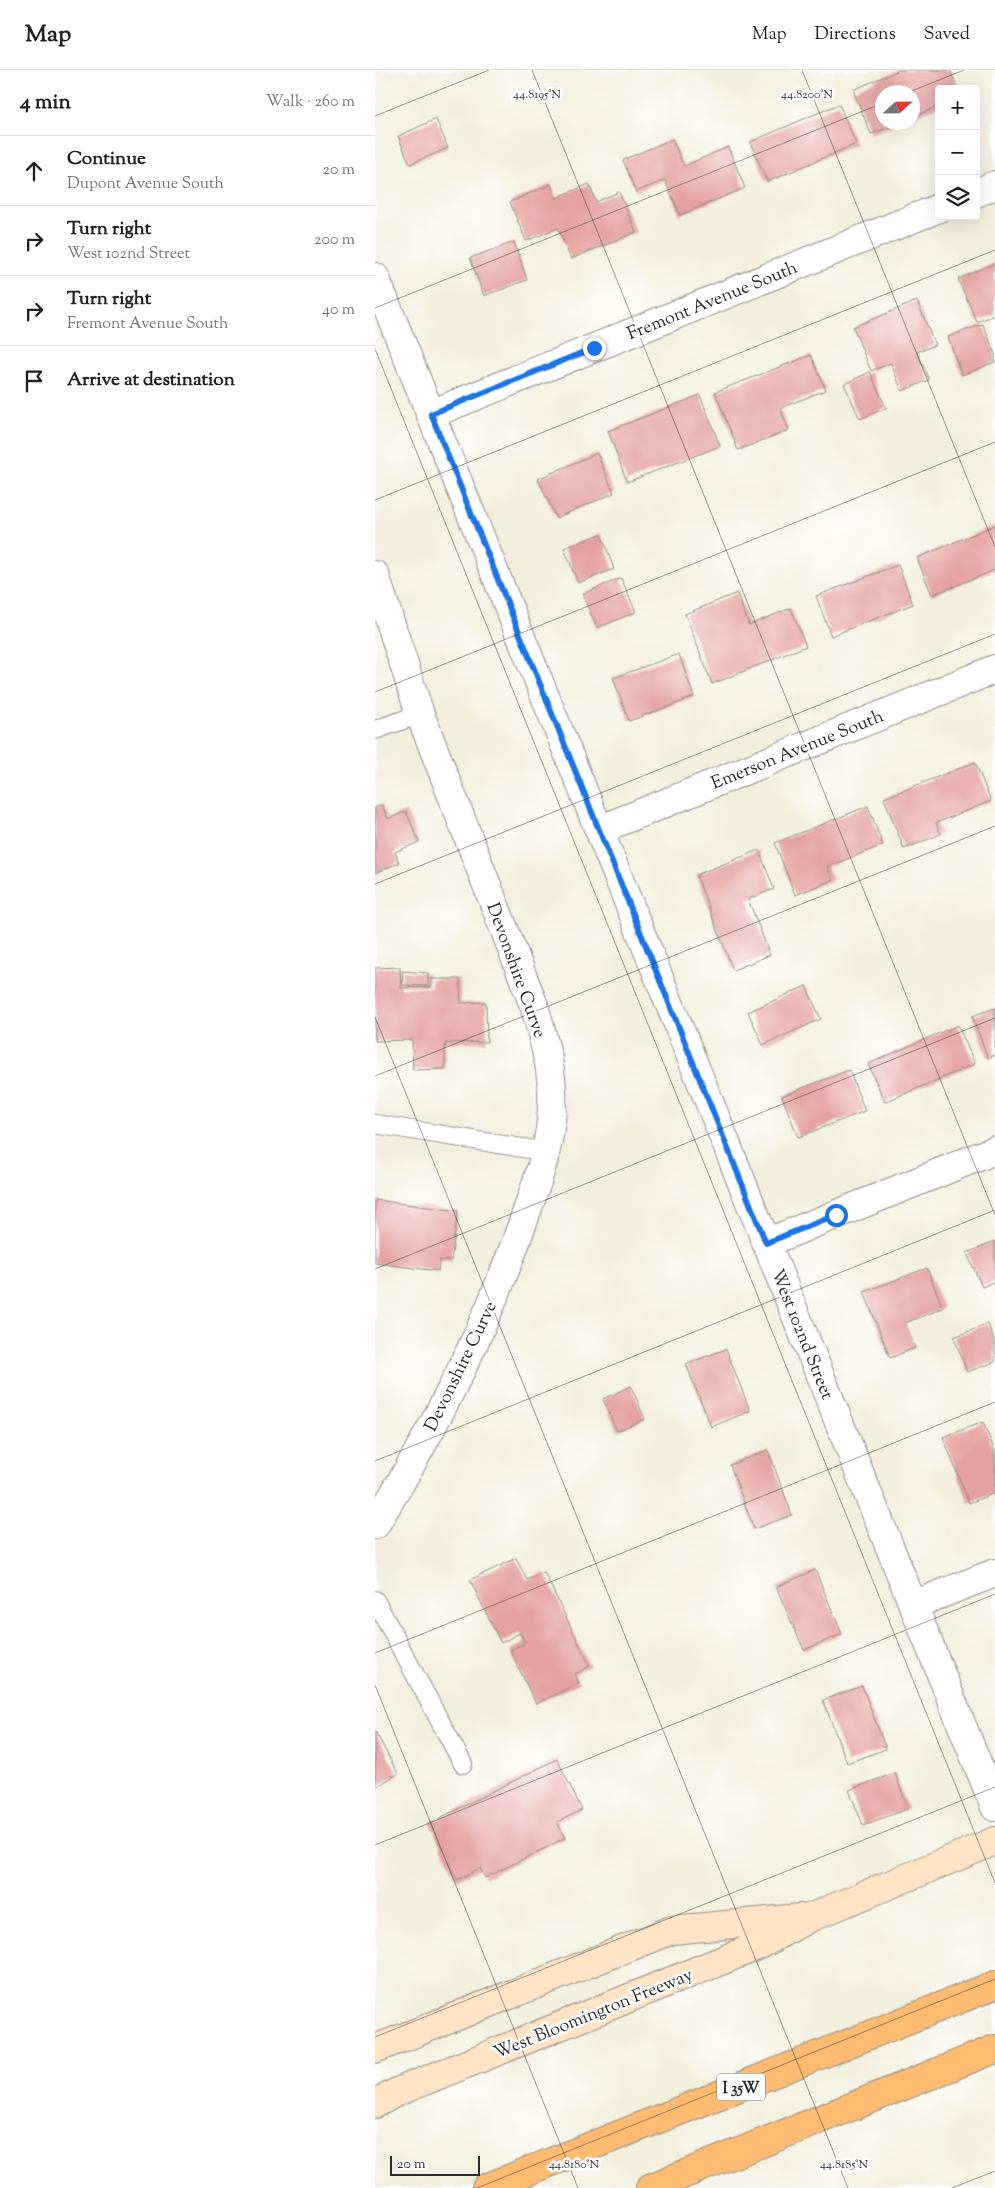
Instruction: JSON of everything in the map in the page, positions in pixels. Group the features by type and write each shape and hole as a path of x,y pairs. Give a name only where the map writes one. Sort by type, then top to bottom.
{"highway":[{"name":"I 35W","path":"486,2188 995,1985"},
{"path":"650,2188 995,2049"}],"street":[{"path":"980,191 995,185"},
{"name":"Fremont Avenue South","path":"431,414 935,210"},
{"name":"West 102nd Street","path":"375,277 995,1807"},
{"name":"Devonshire Curve","path":"375,575 420,714 535,1008 547,1056 553,1104 547,1152 509,1262 463,1366 410,1469 375,1525"},
{"name":"Emerson Avenue South","path":"599,830 995,669"},
{"path":"766,1243 995,1150"},
{"path":"913,1605 995,1573"},
{"name":"West Bloomington Freeway","path":"375,2104 397,2092 761,1946 809,1918 995,1841"},
{"name":"West Bloomington Freeway","path":"375,2049 672,1930 809,1918"}],"lane":[{"path":"375,730 420,714"},
{"path":"375,1124 547,1152"},
{"path":"375,1600 463,1764"}],"building":[{"path":"899,70 950,70 956,85 935,85 935,108 920,114 920,85 875,85 875,130 882,130 871,134 853,90"},
{"path":"839,104 856,144 767,182 750,142"},
{"path":"436,119 448,148 410,164 398,136"},
{"path":"672,139 684,166 728,147 745,188 680,215 665,180 636,192 623,160"},
{"path":"551,184 556,198 589,184 596,202 619,192 636,232 571,259 558,228 526,241 510,202"},
{"path":"514,242 527,280 484,296 470,258"},
{"path":"995,263 995,315 977,322 958,279"},
{"path":"917,301 935,345 917,352 929,380 902,391 891,363 871,371 853,327"},
{"path":"983,324 995,354 995,362 962,375 948,337"},
{"path":"811,355 826,390 780,408 789,430 738,450 715,392"},
{"path":"870,372 886,408 860,419 844,384"},
{"path":"700,395 720,446 627,482 608,431"},
{"path":"597,453 614,493 556,518 538,479"},
{"path":"995,525 995,570 932,595 917,558"},
{"path":"601,534 614,569 578,583 564,548"},
{"path":"898,565 913,604 831,636 816,596"},
{"path":"621,578 636,612 597,628 582,594"},
{"path":"737,593 749,625 791,608 806,646 712,684 685,614"},
{"path":"679,654 694,697 629,721 613,678"},
{"path":"975,762 991,801 936,823 941,834 904,849 884,798"},
{"path":"382,805 388,819 406,811 419,842 395,852 399,863 375,873 375,808"},
{"path":"868,806 883,845 827,867 833,880 795,895 775,843"},
{"path":"759,850 774,889 748,899 770,955 733,970 696,875"},
{"path":"400,967 401,988 431,987 431,979 460,979 461,1003 486,1002 487,1042 445,1043 445,1069 413,1070 412,1040 375,1041 375,968"},
{"path":"403,971 428,973 428,986 402,985"},
{"path":"806,986 821,1019 763,1045 748,1012"},
{"path":"995,1008 995,1055 988,1058 972,1016"},
{"path":"958,1025 975,1064 885,1102 868,1064"},
{"path":"849,1070 865,1111 798,1137 782,1096"},
{"path":"375,1200 458,1211 451,1261 440,1260 438,1271 375,1263"},
{"path":"995,1241 995,1281 982,1287 967,1253"},
{"path":"927,1268 943,1308 905,1323 915,1348 890,1358 864,1292"},
{"path":"988,1324 995,1344 995,1362 967,1372 954,1337"},
{"path":"726,1349 750,1411 711,1427 686,1364"},
{"path":"631,1386 645,1419 617,1431 603,1399"},
{"path":"983,1422 995,1452 995,1493 969,1503 943,1437"},
{"path":"768,1450 792,1515 754,1529 730,1465"},
{"path":"516,1558 527,1580 544,1572 590,1666 575,1674 579,1683 536,1704 510,1650 525,1643 520,1633 501,1643 470,1580"},
{"path":"815,1570 842,1634 804,1650 776,1587"},
{"path":"862,1686 886,1749 847,1763 823,1700"},
{"path":"375,1731 398,1774 375,1787"},
{"path":"557,1759 582,1810 557,1822 565,1838 485,1878 480,1868 457,1880 430,1823"},
{"path":"895,1773 908,1809 863,1825 849,1790"}],"route":[{"path":"594,348 431,414 766,1243 836,1215"}]}
